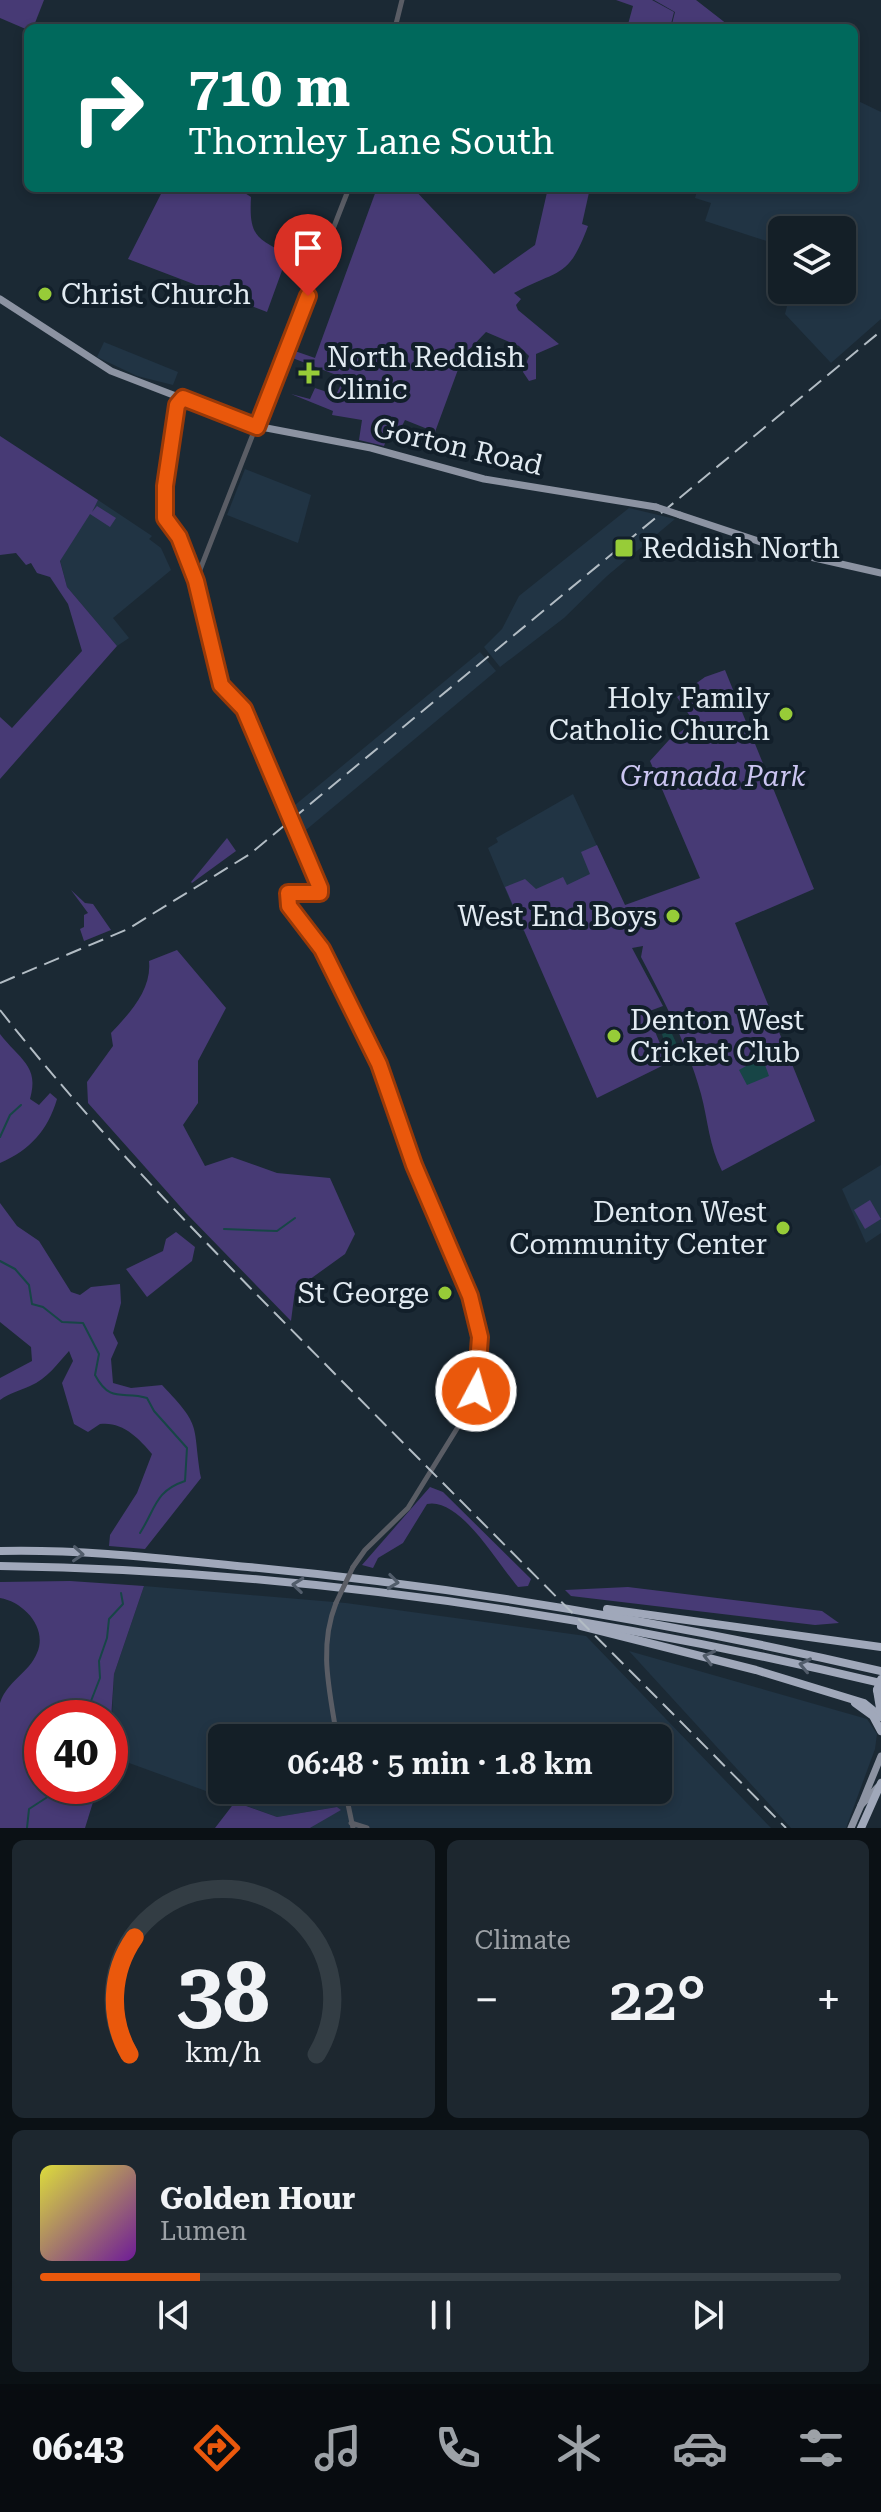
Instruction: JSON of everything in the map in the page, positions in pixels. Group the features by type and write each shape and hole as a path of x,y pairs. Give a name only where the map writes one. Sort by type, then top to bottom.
{"highway":[{"path":"0,1551 192,1561 331,1574 574,1608 743,1639 881,1671"},
{"path":"0,1566 194,1575 514,1610 670,1637 880,1684 881,1716"},
{"path":"574,1608 621,1610 832,1640 881,1650"},
{"path":"514,1610 712,1657 850,1700 881,1716"},
{"path":"863,1706 881,1731"},
{"path":"861,1828 881,1784"}],"main road":[{"name":"Gorton Road","path":"0,299 98,364 257,427 371,448 484,479 656,507 797,554 881,573"},
{"path":"851,1828 881,1756"},
{"path":"861,1805 881,1784"}],"street":[{"path":"396,24 402,0"},
{"path":"196,584 347,192"},
{"path":"179,397 173,415 165,486 165,518 179,537 190,564 221,685 244,709 320,893 288,893 289,906 322,949 379,1064 414,1165 470,1296 480,1337 481,1360 474,1401 408,1508 353,1567 329,1620 325,1664 335,1724"},
{"path":"190,564 202,564"},
{"path":"348,1804 352,1825 367,1828"}],"shaded area":[{"path":"858,101 881,112 881,319 831,363 785,314 788,304 856,304 856,216 768,216 768,241 705,221 711,203 695,198 697,192 858,192"},
{"path":"104,342 178,372 173,385 137,376 97,357"},
{"path":"245,469 311,495 298,543 227,515"},
{"path":"98,500 152,536 149,539 161,548 171,570 113,618 129,638 117,646 67,587 60,560"},
{"path":"629,508 675,519 607,576 564,618 500,667 484,647 502,629 519,596"},
{"path":"480,652 496,671 300,835 289,810"},
{"path":"573,794 636,930 523,931 488,848 498,842 496,838"},
{"path":"668,1025 684,1060 682,1066 670,1064 661,1030"},
{"path":"755,1061 765,1065 769,1076 747,1085 739,1070"},
{"path":"881,1165 881,1233 866,1243 842,1189"},
{"path":"144,1586 346,1603 586,1636 671,1724 208,1724 208,1792 128,1763 128,1700 113,1700 114,1674"},
{"path":"629,1651 867,1719 877,1734 875,1749 846,1828 791,1828"},
{"path":"672,1725 771,1828 310,1828 340,1810 337,1807 277,1817 241,1804 672,1804"}],"green space":[{"path":"0,0 44,0 35,24 24,24 24,28 0,18"},
{"path":"616,0 652,0 674,12 671,24 628,24 633,6"},
{"path":"654,0 696,0 727,24 672,24 675,12"},
{"path":"162,192 243,192 251,197 251,219 256,234 288,254 267,312 128,259"},
{"path":"376,192 417,192 494,274 535,245 547,192 589,192 582,224 588,226 574,256 561,270 514,293 521,299 516,305 518,310 559,344 536,354 536,379 529,381 523,372 529,356 519,346 486,332 463,356 435,432 405,420 400,430 392,426 384,446 359,440 362,420 332,415 333,411 291,394 310,399 315,388 336,395 344,378 290,357 292,350 315,358"},
{"path":"0,436 98,500 92,512 97,506 116,518 110,527 90,514 60,561 67,587 117,646 0,779 0,717 12,728 82,651 68,604 50,577 37,573 31,563 26,565 16,553 0,555"},
{"name":"Granada Park","path":"725,670 814,889 735,923 815,1121 722,1171 711,1143 696,1076 675,1024 641,957 643,946 632,948 663,1006 647,1012 668,1063 597,1098 505,887 525,879 536,889 563,877 567,885 590,874 581,852 597,845 625,905 700,878 650,761 669,740 694,722 677,697 705,677"},
{"path":"227,838 236,851 192,883 191,882"},
{"path":"71,890 85,903 93,904 111,930 84,941 80,929 84,927 84,915 88,913"},
{"path":"177,950 226,1008 198,1061 198,1103 183,1125 205,1166 232,1157 277,1173 330,1178 355,1234 345,1254 295,1290 291,1321 186,1213 88,1103 87,1082 113,1046 111,1033 143,991 149,961"},
{"path":"0,1034 30,1071 30,1099 39,1105 50,1093 57,1099 49,1120 36,1138 0,1163"},
{"path":"870,1200 881,1219 865,1229 854,1210"},
{"path":"0,1203 17,1226 39,1241 71,1292 80,1295 91,1287 120,1284 121,1303 113,1333 118,1343 111,1359 113,1383 131,1388 162,1385 194,1427 201,1478 145,1549 109,1546 110,1535 137,1493 152,1454 136,1437 116,1425 100,1424 88,1432 74,1424 62,1383 73,1361 69,1351 42,1379 0,1400 0,1378 32,1361 31,1347 0,1322"},
{"path":"176,1232 195,1247 192,1261 147,1297 126,1269 163,1251 166,1239"},
{"path":"430,1487 443,1492 531,1579 528,1586 518,1587 465,1521 440,1505 427,1504 403,1543 378,1558 373,1568 362,1565"},
{"path":"70,1581 144,1586 114,1674 112,1700 24,1700 24,1804 92,1804 85,1828 0,1828 0,1703 3,1695 29,1666 40,1644 32,1618 9,1600 0,1598 0,1582"},
{"path":"628,1587 822,1611 839,1623 815,1625 571,1596 565,1590"},
{"path":"233,1804 277,1817 337,1807 341,1810 310,1828 215,1828"}],"waterway":[{"path":"0,1137 10,1115 21,1105"},
{"path":"224,1229 277,1231 295,1218"},
{"path":"0,1261 15,1269 29,1285 32,1304 43,1307 62,1322 83,1323 99,1354 95,1375 101,1384 118,1395 147,1398 154,1411 187,1448 185,1481 162,1495 140,1533"},
{"path":"91,1700 100,1678 99,1661 107,1638 109,1619 123,1604 121,1593"},
{"path":"27,1828 29,1809 37,1804"}],"railway":[{"path":"0,983 128,929 250,854 881,331"},
{"path":"0,1010 79,1105 205,1241 786,1828"}],"place":[{"name":"Christ Church","path":"45,294"},
{"name":"North Reddish Clinic","path":"309,373"},
{"name":"Reddish North","path":"624,548"},
{"name":"Holy Family Catholic Church","path":"786,714"},
{"name":"West End Boys","path":"673,916"},
{"name":"Denton West Cricket Club","path":"614,1036"},
{"name":"Denton West Community Center","path":"783,1228"},
{"name":"St George","path":"445,1293"}],"route":[{"path":"308,296 257,427 183,398 177,405 171,428 165,518 179,537 196,581 205,629 221,685 244,709 320,888 320,893 288,893 289,906 322,949 356,1012 379,1064 414,1165 470,1296 480,1337 481,1360 476,1391"}]}
